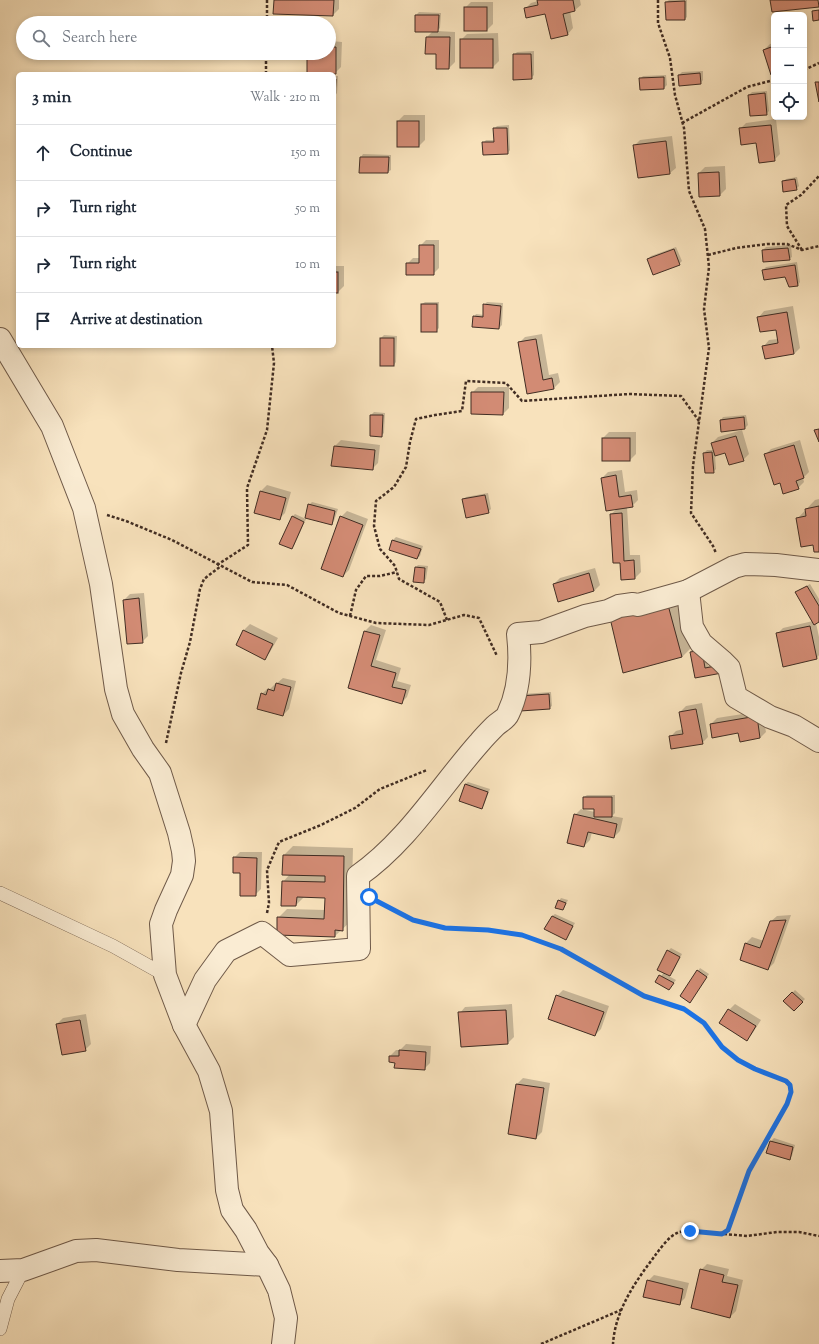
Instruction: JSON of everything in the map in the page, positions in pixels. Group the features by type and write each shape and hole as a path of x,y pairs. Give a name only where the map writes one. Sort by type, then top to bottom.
{"street":[{"path":"0,339 52,426 84,508 101,584 116,689 123,714 143,749 160,773 179,833 184,861 182,875 161,924 165,975 184,1025 209,1071 221,1111 227,1190 232,1210 246,1230 279,1290 286,1318 283,1344"},
{"path":"184,1025 205,980 226,951 262,933 290,955 359,949 358,876 376,863 395,846 480,743 496,725 508,716 518,681 520,650 518,634 540,632 585,616 608,611 619,606 633,604 638,605 688,591 734,567 745,564 776,565 819,570"},
{"path":"688,591 692,627 701,643 729,668 736,697 770,717 794,726 819,741"},
{"path":"0,1271 22,1270 76,1251 96,1250 178,1260 266,1265"}],"lane":[{"path":"0,893 114,946 165,975"},
{"path":"0,1329 8,1299 22,1270"}],"path":[{"path":"266,0 266,16"},
{"path":"658,0 658,23 670,58 675,95 682,123 689,191 705,229 709,267 704,309 709,348 693,466 691,512 713,546 722,573"},
{"path":"266,60 266,72"},
{"path":"807,69 819,63"},
{"path":"682,123 748,87 771,81"},
{"path":"802,250 787,226 786,205 801,195 819,176"},
{"path":"708,255 736,248 767,244 787,244 802,250 819,246"},
{"path":"160,773 181,673 190,642 200,589 204,579 248,544 247,488 266,430 274,363 272,348"},
{"path":"447,620 440,602 399,579 395,566 380,549 374,526 376,501 394,487 406,467 410,442 416,420 435,414 462,411 466,381 506,383 522,401 629,394 682,396 700,421"},
{"path":"84,508 126,521 172,540 252,582 287,585 339,613 376,623 429,626 464,615 479,618 497,656"},
{"path":"350,616 356,590 366,576 380,576 397,572"},
{"path":"262,933 269,902 267,870 279,842 321,825 355,808 380,789 430,769"},
{"path":"375,900 413,920 445,928 488,930 522,935 561,949 644,996 684,1009 704,1023 722,1047 738,1060 755,1069 786,1081 790,1085 791,1092 787,1104 749,1171 728,1230 722,1234"},
{"path":"613,1344 613,1338 621,1310 636,1281 659,1250 678,1232 690,1231 747,1236 799,1232 819,1236"},
{"path":"541,1344 621,1310"}],"building":[{"path":"274,0 334,0 333,16 273,14"},
{"path":"537,0 573,0 575,11 563,14 568,35 551,39 545,14 526,18 524,8 538,5"},
{"path":"770,0 818,0 819,7 772,12"},
{"path":"685,1 685,20 666,20 665,2"},
{"path":"464,7 487,7 487,31 464,31"},
{"path":"819,10 819,20 813,21 812,11"},
{"path":"415,15 439,15 438,32 415,32"},
{"path":"426,37 450,37 449,69 436,69 436,54 425,54"},
{"path":"460,39 493,39 493,68 460,68"},
{"path":"771,47 771,75 763,50"},
{"path":"513,54 531,54 532,79 513,80"},
{"path":"307,60 336,60 336,72 307,72"},
{"path":"700,73 701,84 679,86 678,75"},
{"path":"664,77 664,89 640,90 639,78"},
{"path":"815,82 819,82 819,102"},
{"path":"765,93 767,115 750,116 748,95"},
{"path":"397,121 419,121 419,147 397,147"},
{"path":"771,125 775,161 759,163 756,143 741,145 739,128"},
{"path":"493,128 507,128 508,154 483,155 482,142 494,142"},
{"path":"666,141 670,174 638,178 633,145"},
{"path":"360,157 389,157 388,173 359,173"},
{"path":"719,172 720,196 699,197 698,173"},
{"path":"795,179 797,190 783,192 782,181"},
{"path":"419,245 434,245 434,275 406,275 406,263 419,263"},
{"path":"788,248 790,260 763,262 762,250"},
{"path":"674,249 680,265 653,275 647,259"},
{"path":"795,265 798,286 789,287 785,277 764,280 762,270"},
{"path":"336,272 338,272 338,293 336,293"},
{"path":"421,304 437,304 437,332 421,332"},
{"path":"483,304 501,306 499,329 472,327 473,316 483,317"},
{"path":"787,312 794,354 765,359 762,346 778,343 776,330 760,332 757,317"},
{"path":"380,338 394,338 394,366 380,366"},
{"path":"536,339 543,380 552,378 554,389 527,394 518,342"},
{"path":"471,392 504,392 503,415 471,414"},
{"path":"370,415 383,415 382,437 370,436"},
{"path":"744,417 745,429 721,432 720,420"},
{"path":"819,429 819,442 814,430"},
{"path":"736,436 744,461 729,465 725,453 715,456 711,443"},
{"path":"602,438 630,438 630,461 602,461"},
{"path":"794,445 804,478 796,481 799,489 783,494 780,483 774,485 764,454"},
{"path":"334,446 375,450 373,470 331,466"},
{"path":"712,452 714,473 705,473 703,453"},
{"path":"616,475 619,497 631,495 633,507 606,511 601,478"},
{"path":"260,491 286,498 280,520 254,513"},
{"path":"485,495 489,513 466,518 462,499"},
{"path":"308,504 335,511 332,525 305,518"},
{"path":"819,506 819,552 814,552 813,545 801,547 796,518 806,516 805,509"},
{"path":"622,513 624,561 634,560 635,579 621,580 620,563 613,563 610,514"},
{"path":"292,516 304,522 292,549 279,544"},
{"path":"340,516 363,525 343,577 321,569"},
{"path":"392,540 421,549 417,559 389,550"},
{"path":"415,567 425,568 424,583 413,582"},
{"path":"589,573 594,591 558,602 553,584"},
{"path":"807,586 819,606 819,622 814,625 795,592"},
{"path":"139,598 143,643 127,644 123,600"},
{"path":"668,605 682,657 623,673 610,618"},
{"path":"810,626 817,659 783,667 776,633"},
{"path":"243,630 273,644 265,660 236,645"},
{"path":"364,631 380,635 371,666 396,673 392,687 406,690 402,704 348,688"},
{"path":"702,650 705,668 721,665 722,673 695,678 690,652"},
{"path":"276,683 291,687 283,716 257,709 261,693 266,695 268,689 274,691"},
{"path":"549,694 550,709 520,711 519,696"},
{"path":"696,709 703,744 671,749 669,736 683,734 679,712"},
{"path":"757,716 760,738 740,742 738,733 712,738 710,724"},
{"path":"465,784 488,792 482,809 459,801"},
{"path":"583,797 612,797 612,817 594,817 594,809 583,809"},
{"path":"574,814 617,824 614,838 588,832 584,847 567,843"},
{"path":"283,855 344,856 343,931 335,930 335,937 277,935 277,917 324,919 325,898 297,897 296,906 281,906 282,881 325,882 325,876 282,875"},
{"path":"233,857 257,858 256,896 240,896 240,873 233,873"},
{"path":"558,900 566,903 563,910 555,908"},
{"path":"552,916 573,926 566,940 544,929"},
{"path":"786,920 768,970 740,960 745,943 760,948 770,921"},
{"path":"667,950 680,957 670,976 657,970"},
{"path":"697,970 707,977 690,1003 680,996"},
{"path":"659,975 674,983 669,990 655,982"},
{"path":"792,992 803,1002 794,1011 783,1001"},
{"path":"556,995 604,1012 595,1036 548,1019"},
{"path":"728,1009 756,1026 747,1041 719,1023"},
{"path":"506,1010 508,1044 461,1047 458,1012"},
{"path":"80,1020 86,1051 62,1055 56,1024"},
{"path":"399,1050 426,1052 425,1070 394,1068 395,1063 389,1062 389,1056 399,1056"},
{"path":"516,1084 544,1088 536,1139 508,1134"},
{"path":"770,1141 793,1147 790,1160 766,1153"},
{"path":"700,1269 724,1275 722,1282 738,1285 730,1318 691,1308"},
{"path":"647,1280 683,1289 680,1305 643,1297"}],"route":[{"path":"369,897 413,920 445,928 488,930 522,935 561,949 644,996 684,1009 704,1023 722,1047 738,1060 755,1069 777,1076 790,1085 791,1092 787,1104 772,1133 760,1150 749,1171 728,1230 722,1234 690,1231"}]}
